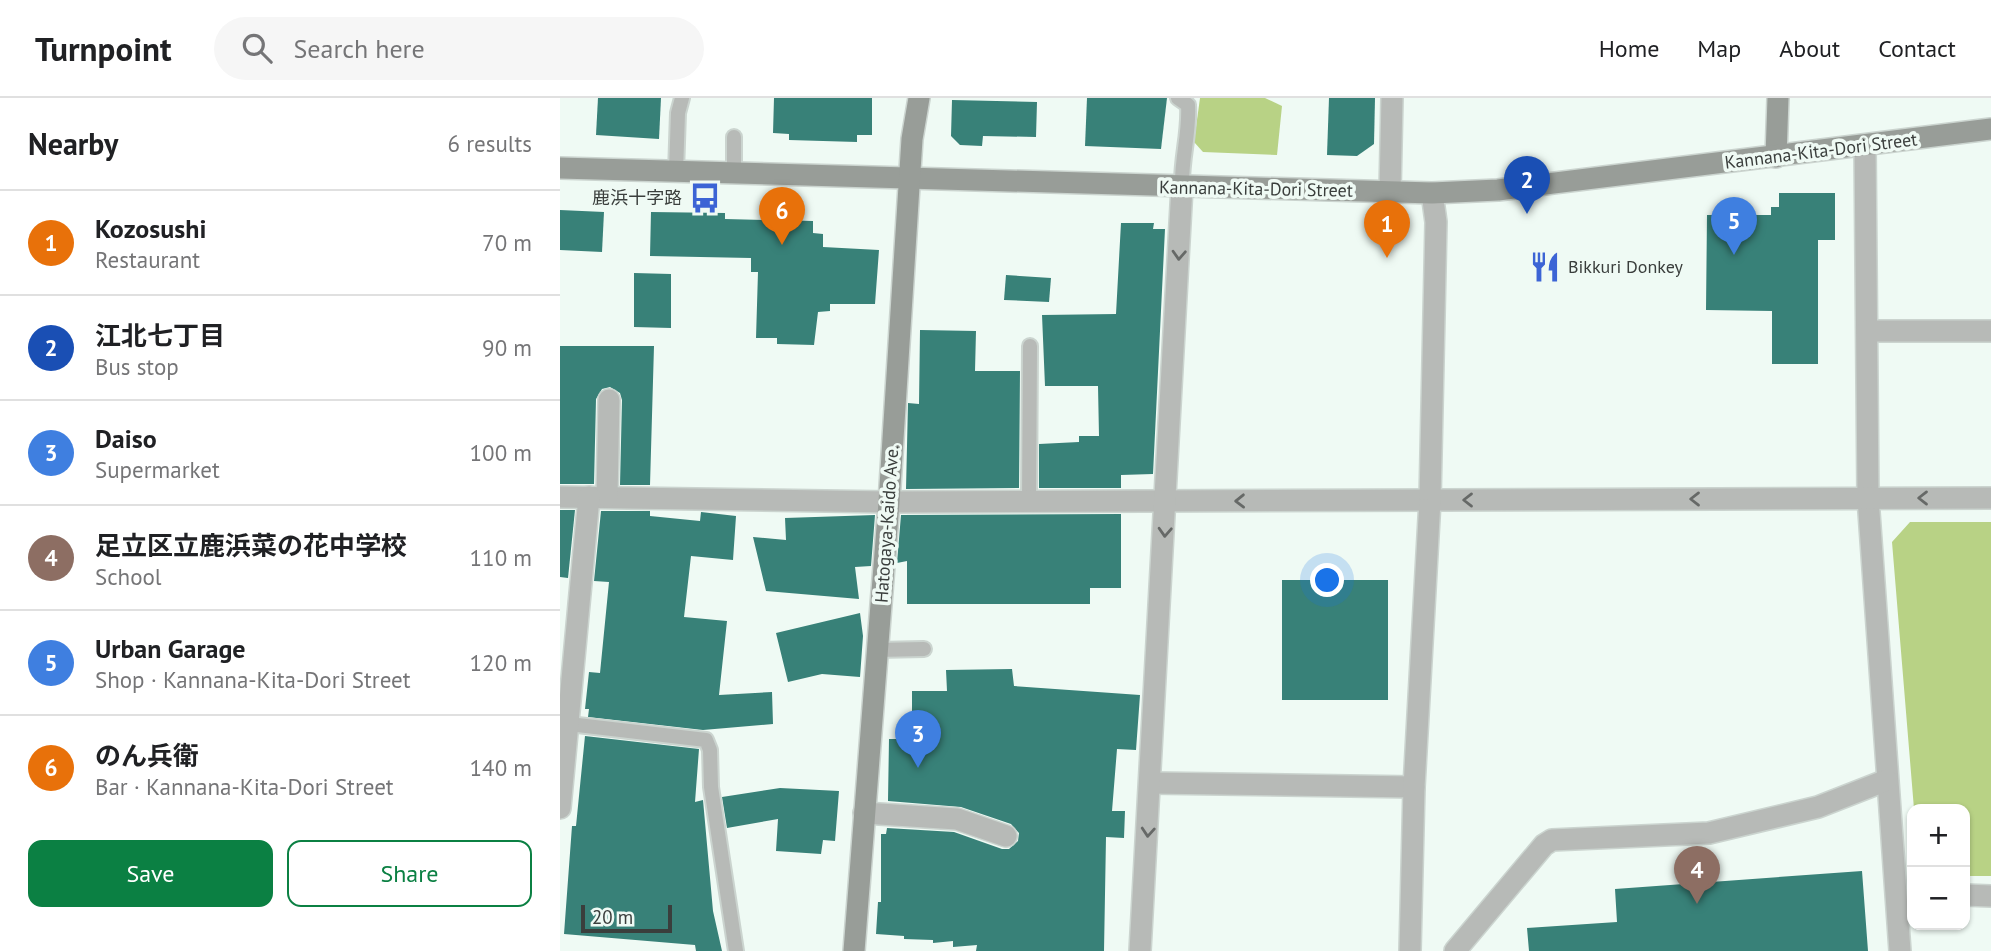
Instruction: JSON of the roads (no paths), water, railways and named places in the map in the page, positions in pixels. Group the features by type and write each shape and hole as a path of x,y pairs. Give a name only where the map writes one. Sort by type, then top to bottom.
{"street":[{"name":"Hatogaya-Kaido Ave.","path":"854,951 889,502 912,139 919,98"},
{"path":"1390,192 1392,98"},
{"path":"1776,157 1778,98"},
{"name":"Kannana-Kita-Dori Street","path":"560,168 1432,193 1498,190 1991,129"},
{"path":"1865,145 1868,498 1887,780 1904,894 1900,951"},
{"path":"1140,951 1152,783 1152,649 1166,502 1182,187"},
{"path":"1410,951 1414,787 1430,500 1436,222 1432,193"},
{"path":"1867,331 1991,331"},
{"path":"560,808 609,400"},
{"path":"560,497 889,502 1991,498"},
{"path":"1455,951 1544,845 1552,840 1709,833 1818,807 1887,780"},
{"path":"1152,783 1414,787"},
{"path":"864,813 957,819 1006,836"},
{"path":"1970,895 1991,896"}],"lane":[{"path":"676,172 678,113 682,98"},
{"path":"1178,98 1188,104 1189,120 1181,159 1182,187"},
{"path":"734,137 734,174"},
{"path":"1029,502 1030,346"},
{"path":"877,650 924,649"},
{"path":"569,724 706,740 710,750 711,787 736,951"}],"place":[{"name":"鹿浜十字路","path":"705,198"},
{"name":"江北七丁目","path":"1527,214"},
{"name":"のん兵衛","path":"782,245"},
{"name":"Urban Garage","path":"1734,255"},
{"name":"Kozosushi","path":"1387,258"},
{"name":"Bikkuri Donkey","path":"1545,267"},
{"name":"Daiso","path":"918,768"},
{"name":"足立区立鹿浜菜の花中学校","path":"1697,904"}]}
